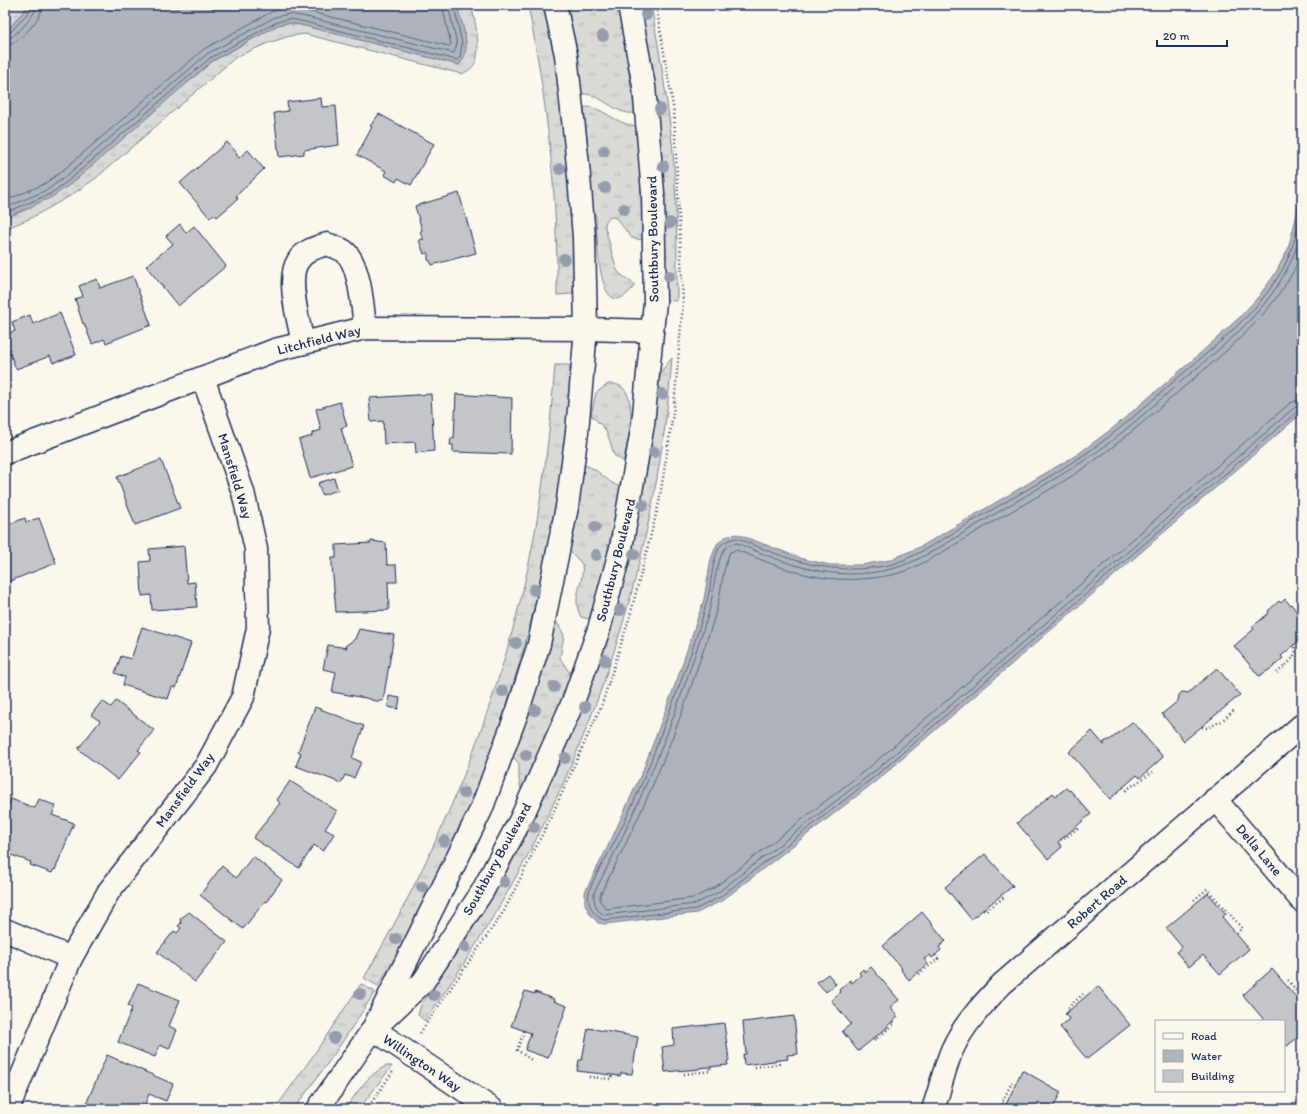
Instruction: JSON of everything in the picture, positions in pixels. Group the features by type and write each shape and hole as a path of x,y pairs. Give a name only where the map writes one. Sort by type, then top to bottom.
{"street":[{"name":"Southbury Boulevard","path":"318,1109 373,1029 481,810 518,710 539,644 567,507 577,432 586,329 584,237 578,165 566,55 555,5"},
{"name":"Southbury Boulevard","path":"373,1029 423,982 482,892 521,819 573,702 599,630 622,548 643,424 652,331 655,259 653,193 644,86 629,5"},
{"path":"302,342 296,312 293,276 298,261 312,249 327,244 345,251 356,271 363,301 365,328"},
{"name":"Litchfield Way","path":"5,453 275,350 302,342 365,328 586,329 652,331"},
{"name":"Mansfield Way","path":"8,1109 71,958 109,891 206,766 243,697 258,628 256,549 243,492 203,378"},
{"name":"Robert Road","path":"933,1109 952,1050 978,1009 1002,984 1302,725"},
{"name":"Della Lane","path":"1215,799 1302,901"},
{"path":"5,930 71,958"},
{"name":"Willington Way","path":"373,1029 492,1109"}],"path":[{"path":"678,356 681,316"},
{"path":"1277,673 1294,657 1297,649 1294,644"},
{"path":"1202,727 1207,728 1222,721 1234,710"},
{"path":"1123,787 1126,790 1153,772"},
{"path":"1061,839 1063,840 1079,827"},
{"path":"1194,900 1207,889 1242,928 1236,934"},
{"path":"983,910 986,911 1004,897"},
{"path":"919,974 938,959 935,955"},
{"path":"1288,980 1302,998"},
{"path":"1069,1012 1067,1009 1083,994"},
{"path":"874,1041 894,1024 892,1022"},
{"path":"524,1031 517,1050 533,1061"},
{"path":"755,1067 779,1064 779,1060"},
{"path":"684,1074 710,1071 710,1066"},
{"path":"366,1109 396,1067"},
{"path":"589,1077 611,1080 612,1075"},
{"path":"1007,1105 1002,1103 1012,1082"}],"green space":[{"path":"10,5 29,5 5,33 5,10"},
{"path":"457,5 471,5 478,41 475,63 470,69 462,74 305,34 290,36 268,43 236,57 96,178 70,196 31,218 5,229 5,218 33,207 213,61 278,25 288,23 301,25 459,65 466,44"},
{"path":"528,5 545,5 551,31 559,84 570,191 575,266 572,294 557,295 556,222 550,149 541,77"},
{"path":"567,5 599,5 611,9 619,7 635,113 621,111 596,97 582,94"},
{"path":"640,5 651,5 669,115 675,189 677,301 666,300 665,294"},
{"path":"584,107 597,109 621,122 636,126 639,145 643,240 632,238 616,218 609,218 605,225 616,268 619,273 635,285 622,297 613,298 606,290 602,276 597,241 596,216 594,215"},
{"path":"672,358 665,427 654,495 639,563 621,630 599,695 573,760 544,823 512,884 492,919 425,1021 418,1015 421,1005 469,935 506,871 546,793 573,731 589,686 635,533 648,464 658,382 663,369"},
{"path":"555,365 569,365 570,405 564,458 555,510 543,572 528,634 510,696 489,757 465,817 439,875 410,932 378,986 364,978 417,880 462,779 482,728 515,622 528,568 537,518 551,416"},
{"path":"608,384 619,385 626,392 630,402 630,427 623,461 614,455 605,429 591,415 596,393"},
{"path":"584,465 594,469 611,482 621,487 603,574 589,619 581,617 577,603 582,578 582,564 572,553 569,552"},
{"path":"555,619 564,635 560,658 571,675 522,793 519,780 519,764 512,755"},
{"path":"361,984 375,992 335,1053 294,1109 275,1109 315,1053"},
{"path":"386,1066 392,1066 359,1109 345,1109 368,1079"}],"water":[{"path":"29,5 457,5 465,36 466,52 459,65 301,25 288,23 278,25 212,61 71,184 52,197 5,218 5,33"},
{"path":"1302,162 1302,413 881,777 723,900 697,913 605,924 598,923 590,914 585,904 585,892 643,770 678,677 704,599 711,559 717,544 725,537 737,534 803,559 830,565 861,565 890,560 922,546 1078,454 1113,428 1195,358 1240,317 1259,296 1275,274 1288,249 1297,214"}],"building":[{"path":"321,98 322,107 336,106 339,145 304,150 304,154 279,157 274,113 288,111 287,102"},
{"path":"379,114 434,144 411,185 398,178 396,182 384,175 386,171 357,155 372,127 370,126"},
{"path":"227,142 237,153 236,154 239,158 248,150 264,169 236,196 238,199 217,217 214,214 210,218 180,183"},
{"path":"459,193 476,253 432,265 428,260 428,252 424,254 419,240 424,239 420,232 422,230 415,206"},
{"path":"180,224 186,233 194,226 226,266 178,306 146,266 173,244 166,236"},
{"path":"133,276 151,325 106,343 104,339 92,344 84,323 83,324 75,299 83,296 79,286 97,279 100,288"},
{"path":"60,313 76,355 53,363 50,356 16,369 5,341 5,335 15,331 12,322 30,315 33,324"},
{"path":"431,394 434,451 416,453 415,442 384,444 383,421 371,422 369,398"},
{"path":"456,394 512,398 511,454 453,452 453,445 450,445 451,438 454,439"},
{"path":"340,402 347,426 341,428 352,466 310,478 299,440 312,436 312,433 321,430 316,409"},
{"path":"161,460 180,508 135,525 117,477"},
{"path":"334,478 338,490 322,495 318,483"},
{"path":"25,518 26,522 39,518 56,563 5,583 5,526"},
{"path":"371,541 386,543 387,565 396,565 397,582 388,582 389,610 336,612 332,558 336,558 336,545 371,543"},
{"path":"184,546 187,583 195,582 197,607 152,610 151,595 142,596 140,562 150,561 149,549"},
{"path":"1285,599 1290,605 1291,604 1302,619 1302,640 1281,656 1283,658 1272,668 1259,676 1234,646 1254,629 1252,627 1269,613 1268,611 1279,601 1281,603"},
{"path":"142,627 191,643 176,688 172,687 168,699 123,685 125,677 115,673 121,656 131,659"},
{"path":"359,629 394,635 383,701 376,701 332,692 336,672 323,669 328,645 347,648 345,646 355,639"},
{"path":"1217,668 1240,695 1184,741 1162,714 1178,701 1179,695 1182,692 1188,693"},
{"path":"389,696 400,698 398,709 388,707"},
{"path":"102,701 111,707 116,701 154,730 138,750 141,752 118,780 78,749 100,721 91,715"},
{"path":"315,707 364,726 352,758 361,762 354,778 345,775 341,783 296,766 301,753 298,752"},
{"path":"1132,722 1142,731 1141,732 1163,757 1140,778 1137,775 1110,799 1069,752 1092,731 1104,745 1104,742 1111,739"},
{"path":"290,781 337,811 325,829 334,834 323,851 314,845 299,868 253,838 280,803 277,800"},
{"path":"1066,788 1069,791 1070,790 1091,814 1058,842 1062,847 1048,859 1017,823 1053,793 1056,796"},
{"path":"11,799 35,808 39,799 56,806 52,815 74,823 55,870 54,869 52,873 30,865 31,862 5,853 5,814"},
{"path":"985,854 1013,886 971,919 945,887"},
{"path":"253,856 282,880 267,902 265,901 243,929 200,895 222,866 236,878"},
{"path":"1208,893 1226,914 1222,917 1249,949 1220,974 1203,955 1189,967 1176,952 1182,947 1166,928"},
{"path":"189,912 227,942 195,982 157,952 174,931 177,933 181,928 178,926 181,923 180,919"},
{"path":"922,912 946,941 939,947 941,950 932,958 930,955 924,959 928,964 909,980 883,946"},
{"path":"871,967 899,1000 890,1007 898,1017 858,1051 842,1031 851,1024 831,1000 850,980 852,983 861,975 859,973 863,969 865,972"},
{"path":"1272,969 1302,1004 1302,1034 1287,1046 1285,1044 1285,1020 1264,1020 1243,995"},
{"path":"828,974 836,984 826,992 817,982"},
{"path":"138,983 180,1000 169,1026 177,1030 169,1049 160,1045 155,1057 118,1042 132,1008 128,1006"},
{"path":"1098,986 1130,1025 1087,1059 1060,1027 1069,1019 1065,1014"},
{"path":"525,991 535,994 535,992 554,999 553,1001 567,1006 548,1058 525,1050 531,1033 511,1026"},
{"path":"794,1016 798,1054 787,1055 788,1059 744,1065 743,1054 746,1054 743,1022"},
{"path":"724,1023 729,1060 727,1061 728,1065 665,1072 662,1047 674,1045 673,1029"},
{"path":"588,1028 638,1037 632,1074 621,1073 620,1076 577,1071 579,1060 582,1060"},
{"path":"107,1055 173,1084 166,1101 149,1094 143,1109 84,1109"},
{"path":"1022,1070 1061,1092 1052,1109 1004,1109"}]}
